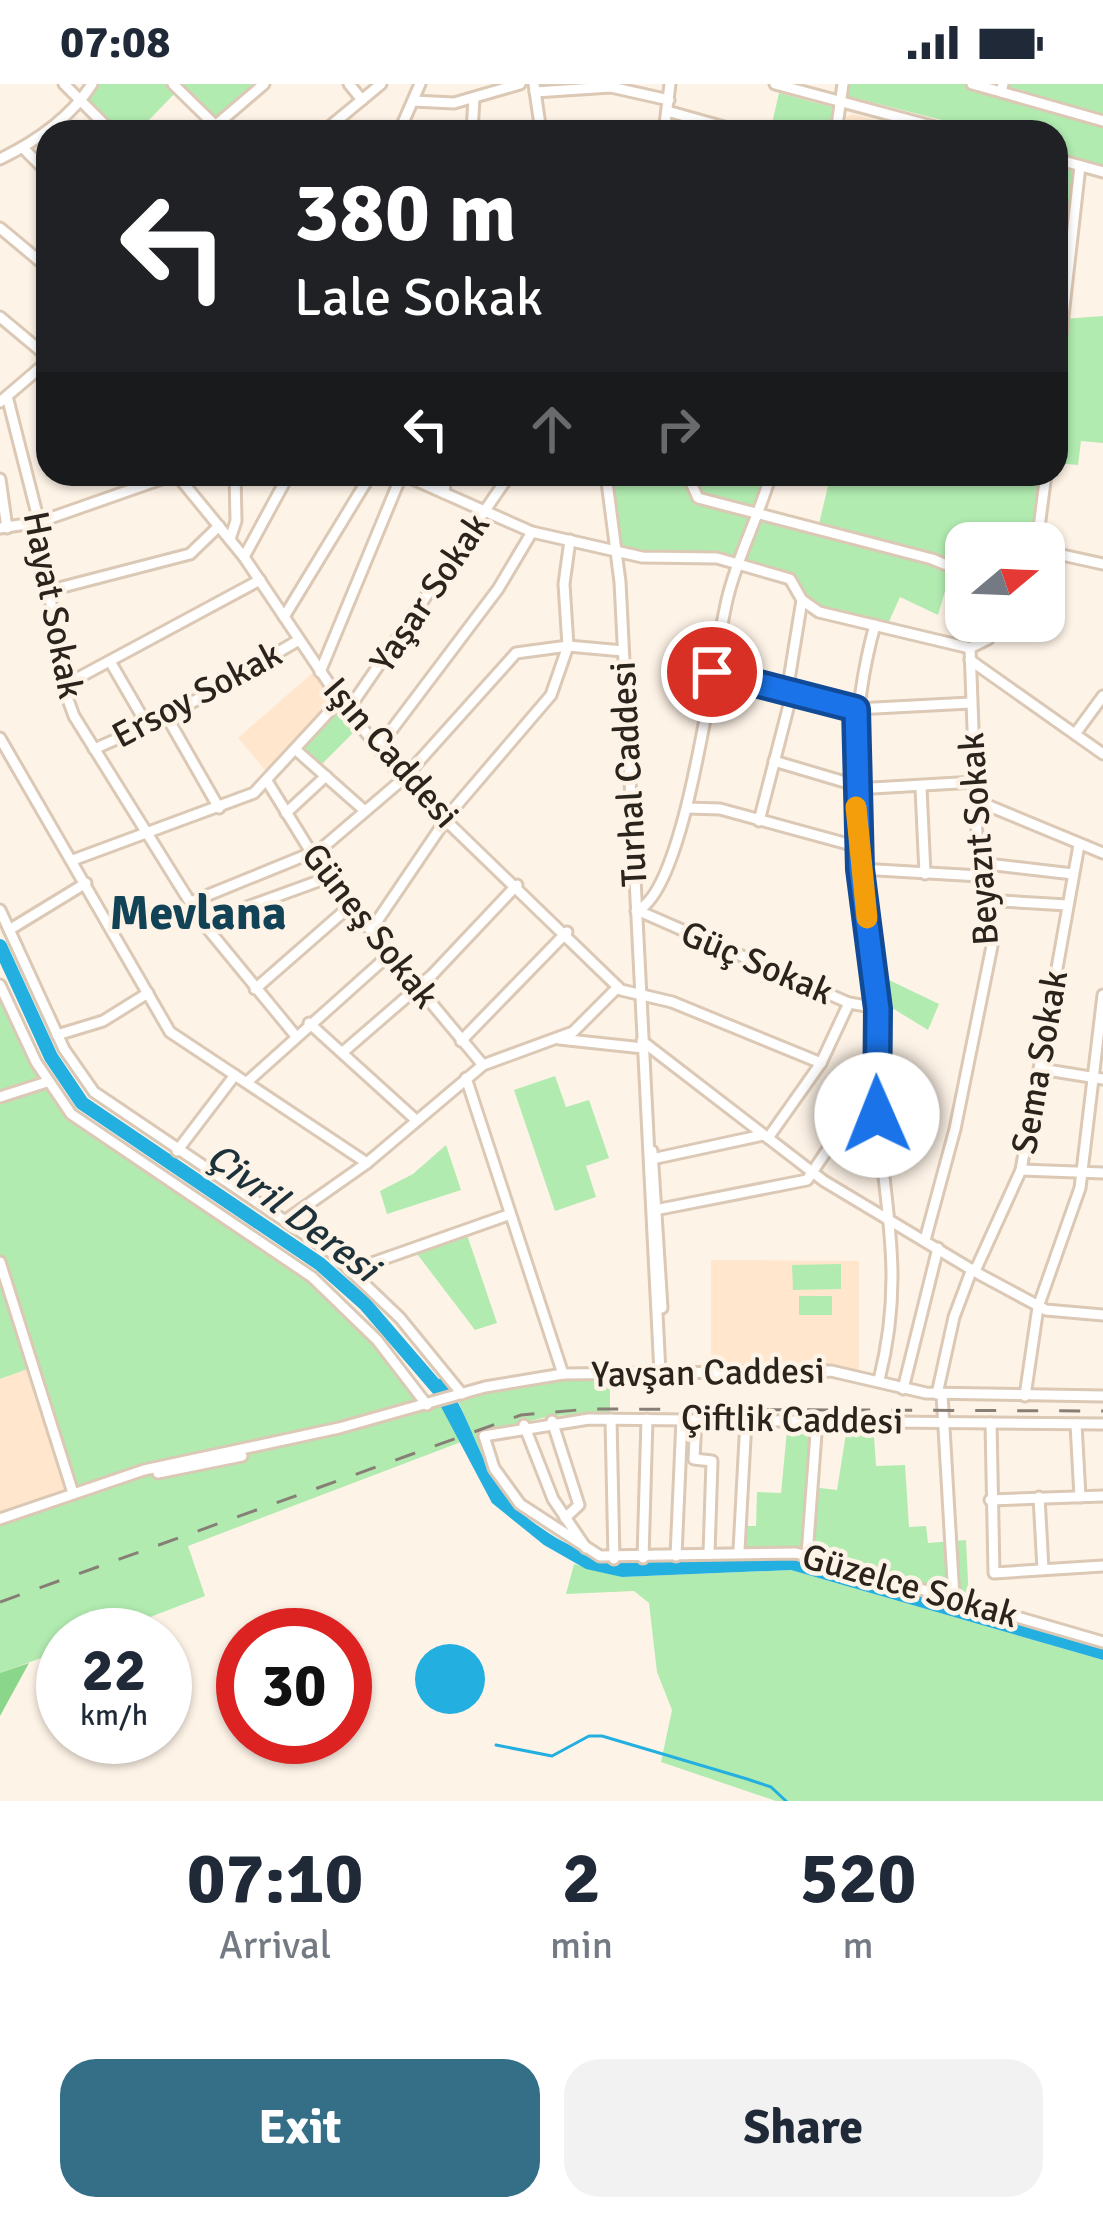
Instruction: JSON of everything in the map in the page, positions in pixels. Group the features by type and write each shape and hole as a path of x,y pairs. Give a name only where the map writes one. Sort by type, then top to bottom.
{"street":[{"path":"64,84 100,120"},
{"path":"58,120 81,101 92,84"},
{"path":"173,84 210,120"},
{"path":"228,120 264,84"},
{"path":"349,84 362,100"},
{"path":"338,120 381,84"},
{"path":"404,120 420,84"},
{"path":"413,101 437,105 520,84"},
{"path":"666,120 670,84"},
{"path":"776,84 908,120"},
{"path":"838,120 843,84"},
{"path":"972,84 1002,88 1103,122"},
{"path":"539,120 535,88 609,86 709,120"},
{"path":"473,120 474,98"},
{"path":"0,159 36,137"},
{"path":"23,148 36,161"},
{"path":"1068,162 1103,172"},
{"path":"1068,248 1080,166"},
{"path":"1068,223 1072,224"},
{"path":"0,228 36,258"},
{"path":"0,317 36,348"},
{"path":"4,399 36,370"},
{"name":"Hayat Sokak","path":"4,399 39,522 63,686 94,749 203,923 295,1035"},
{"path":"0,479 2,528 39,522 142,486"},
{"name":"Işın Caddesi","path":"186,486 244,557 320,672 378,748 618,987 640,997 672,1002 821,1063"},
{"path":"230,539 236,521 236,486"},
{"path":"244,557 282,486"},
{"path":"284,616 364,486"},
{"path":"320,672 402,486"},
{"path":"429,486 532,532 649,558 711,557 790,579 802,600 819,612 970,648 982,642"},
{"path":"445,486 445,494"},
{"name":"Yaşar Sokak","path":"73,860 254,794 344,705 502,486"},
{"name":"Turhal Caddesi","path":"608,486 618,550 663,1373"},
{"path":"692,486 698,498 945,564"},
{"path":"638,911 669,866 687,808 737,564 767,486"},
{"path":"1040,522 1044,486"},
{"path":"51,590 190,554 219,526"},
{"path":"378,748 498,589 532,532"},
{"path":"371,930 477,778 536,717 558,681 568,646 563,584 570,540"},
{"path":"1065,555 1103,563"},
{"path":"63,686 260,580"},
{"path":"759,820 789,693 802,600"},
{"path":"875,625 856,709 855,787 878,1009 874,1080 895,1306 879,1380"},
{"name":"Ersoy Sokak","path":"94,749 166,717 299,640"},
{"path":"190,902 311,855 404,778 506,660 527,649 568,646 623,651"},
{"name":"Beyazıt Sokak","path":"925,1240 940,1196 992,946 978,862 970,648"},
{"path":"970,660 1103,754"},
{"path":"111,663 147,724"},
{"path":"712,672 856,709 970,703"},
{"path":"1075,734 1102,698"},
{"path":"166,717 219,808"},
{"path":"0,738 170,1032 367,1162"},
{"path":"296,750 365,811"},
{"path":"774,760 855,787 921,788 975,782"},
{"path":"286,813 326,776"},
{"name":"Güneş Sokak","path":"267,781 327,878 482,1065"},
{"path":"921,788 925,874"},
{"path":"977,801 1103,854"},
{"path":"687,808 712,807 859,847"},
{"name":"Sema Sokak","path":"954,1598 940,1394 950,1330 1021,1170 1078,845"},
{"path":"978,862 1073,874"},
{"path":"860,869 980,876"},
{"path":"203,923 327,878"},
{"path":"9,930 86,883"},
{"path":"343,1052 417,989 517,885"},
{"path":"985,900 1067,905"},
{"path":"255,989 350,906"},
{"path":"0,910 74,1067 103,1101 286,1220 352,1270 459,1395"},
{"name":"Güç Sokak","path":"638,911 850,1003 878,1009"},
{"path":"461,1041 567,932"},
{"path":"247,1082 390,954"},
{"path":"0,985 47,1082 97,1136 312,1277 377,1340 431,1404"},
{"path":"286,1220 367,1162 482,1065 559,1039 618,987"},
{"path":"57,1035 103,1021 148,993"},
{"path":"1025,1396 1037,1307 1082,1175 1098,1078 1103,995"},
{"path":"652,1159 766,1137 821,1063 850,1003"},
{"path":"309,1023 416,1120"},
{"path":"559,1039 642,1045 814,1174 973,1270 1037,1307 1103,1315"},
{"path":"1041,1069 1098,1078"},
{"name":"Turhal Caddesi","path":"644,1074 663,1373"},
{"path":"177,1151 235,1075"},
{"path":"466,1078 563,1374"},
{"path":"655,1210 760,1193 814,1174 874,1080"},
{"path":"0,1097 47,1082"},
{"path":"1086,1138 1103,1138"},
{"path":"1021,1170 1103,1174"},
{"path":"352,1270 508,1215"},
{"path":"903,1389 938,1248"},
{"path":"0,1262 73,1493"},
{"name":"Yavşan Caddesi","path":"339,1429 459,1395 563,1374 831,1371 940,1394 1103,1396"},
{"path":"611,1418 614,1559"},
{"name":"Çiftlik Caddesi","path":"484,1436 552,1421 611,1418 1103,1424"},
{"path":"643,1558 646,1419"},
{"path":"676,1556 682,1419"},
{"path":"695,1419 694,1459 712,1460 709,1553"},
{"path":"739,1550 746,1420"},
{"path":"807,1555 817,1420"},
{"path":"552,1421 579,1505 565,1518"},
{"path":"992,1423 994,1573 1103,1566"},
{"path":"1076,1424 1080,1497"},
{"path":"524,1425 565,1518 588,1551"},
{"path":"0,1522 144,1470 339,1429"},
{"path":"0,1522 128,1480 339,1429"},
{"name":"Güzelce Sokak","path":"484,1436 494,1468 520,1504 588,1551 614,1559 739,1550 807,1555 1103,1642"},
{"path":"990,1500 1103,1496"},
{"path":"1039,1498 1043,1569"}],"shaded area":[{"path":"853,114 875,120 846,120"},
{"path":"318,668 340,700 271,777 238,738"},
{"path":"711,1260 859,1261 859,1374 711,1373"},
{"path":"34,1367 73,1493 0,1519 0,1379"}],"green space":[{"path":"92,84 264,84 222,120 209,120 178,90 149,120 100,120 81,101"},
{"path":"847,84 972,84 1000,92 1003,84 1103,84 1103,172 1081,166 1068,276 1068,120 942,120 847,96"},
{"path":"779,93 832,107 830,120 773,120"},
{"path":"1103,316 1103,443 1081,441 1078,465 1068,464 1068,319"},
{"path":"608,486 768,486 760,514 818,528 828,486 1044,486 1040,522 945,522 945,591 938,615 900,597 886,628 813,609 794,583 717,558 667,559 618,550"},
{"path":"340,700 360,726 318,768 296,750"},
{"path":"889,980 939,1004 928,1030 876,998 875,982"},
{"path":"0,985 36,1062 71,1114 265,1244 354,1315 427,1404 440,1401 461,1442 188,1546 205,1596 174,1608 36,1608 36,1660 0,1673 0,1525 75,1498 33,1367 0,1379"},
{"path":"555,1076 566,1107 589,1100 609,1158 586,1166 596,1197 555,1211 514,1090"},
{"path":"446,1145 461,1190 387,1214 380,1191 413,1174"},
{"path":"465,1229 497,1323 475,1330 411,1246"},
{"path":"841,1264 841,1289 793,1290 792,1265"},
{"path":"799,1296 832,1296 832,1315 799,1315"},
{"path":"610,1373 610,1413 551,1416 483,1432 511,1493 600,1556 738,1550 740,1526 756,1526 757,1492 781,1493 788,1420 817,1420 812,1487 837,1490 848,1421 873,1421 876,1466 905,1465 909,1527 926,1526 928,1543 966,1540 969,1602 1103,1642 1103,1647 794,1558 626,1564 591,1557 512,1504 488,1470 456,1396 508,1382"},
{"path":"574,1564 622,1577 791,1570 1103,1660 1103,1801 776,1801 661,1762 672,1710 657,1672 649,1603 634,1591 566,1594"},
{"path":"29,1663 0,1716 0,1673"}],"water":[{"path":"442,1377 498,1486 525,1516 563,1542 597,1556 629,1561 756,1553 834,1566 1103,1647 1103,1660 791,1570 622,1577 586,1569 544,1545 492,1503 430,1386"},
{"path":"450,1644 475,1654 485,1679 475,1704 450,1714 425,1704 415,1679 425,1654"}],"waterway":[{"name":"Çivril Deresi","path":"0,946 51,1057 82,1103 320,1264 365,1304 445,1397"},
{"path":"496,1745 552,1756 589,1736 602,1736 771,1787 786,1801"}],"railway":[{"path":"0,1602 521,1415 589,1409 1103,1411"}],"slow traffic":[{"path":"856,807 867,918"}],"district":[{"name":"Mevlana","path":"198,913"}],"route":[{"path":"712,672 856,709 860,869 878,1009 877,1115"}]}
